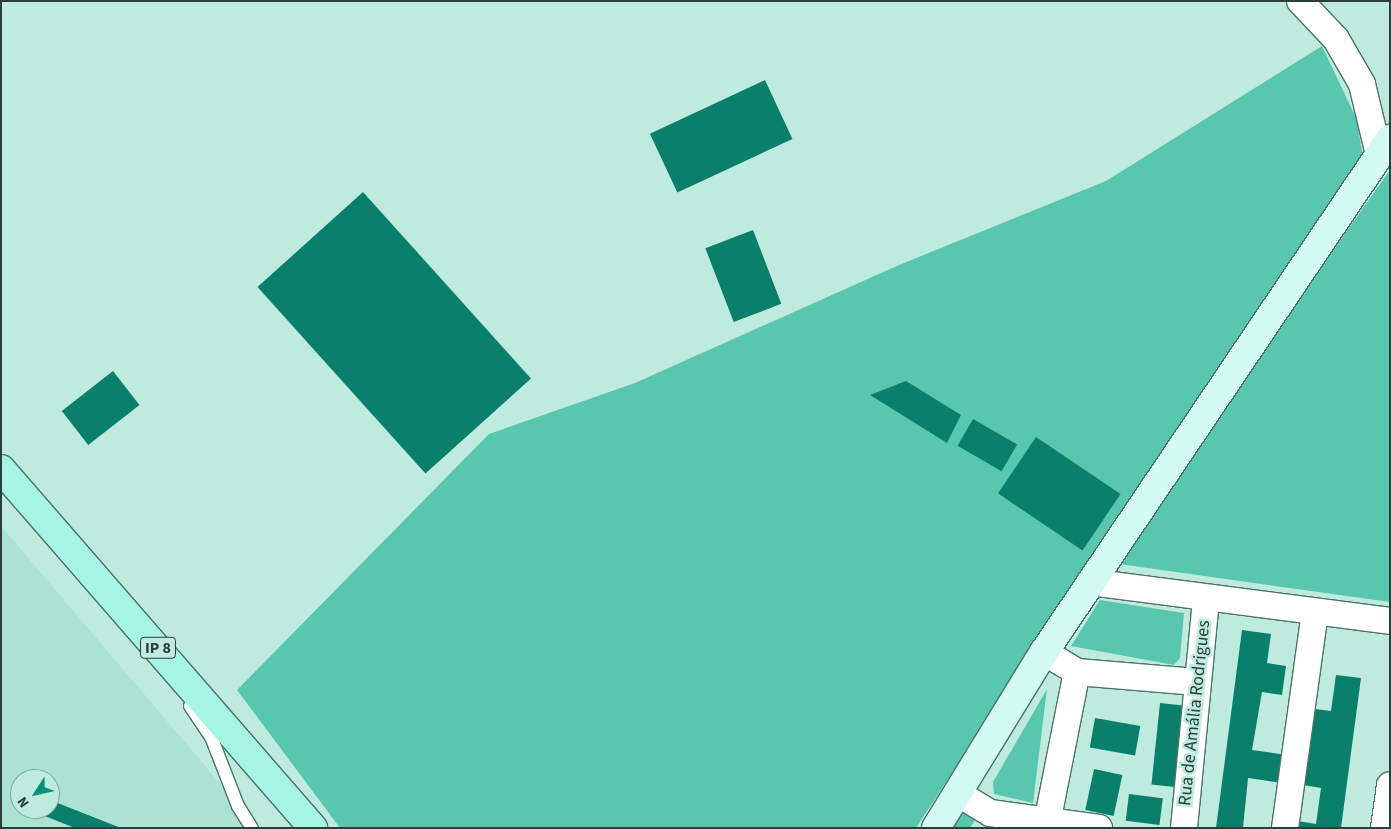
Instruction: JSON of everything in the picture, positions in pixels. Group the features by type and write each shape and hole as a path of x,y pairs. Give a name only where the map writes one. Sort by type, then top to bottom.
{"main road":[{"name":"IP 8","path":"1,469 313,828"}],"street":[{"path":"936,828 1044,652 1090,582 1384,147 1362,84 1336,39 1300,1"},
{"path":"1090,582 1390,621"},
{"name":"Rua de Amália Rodrigues","path":"1184,828 1206,598"},
{"path":"1285,828 1315,612"},
{"path":"1044,652 1077,672 1197,682"},
{"path":"1046,825 1077,672"},
{"path":"1384,828 1390,785"},
{"path":"957,793 990,813 1046,825 1099,828"}],"lane":[{"path":"1,480 45,538 198,715 222,762 238,806 252,828"}],"shaded area":[{"path":"1,526 258,828 1,828"}],"green space":[{"path":"1322,46 1357,120 1365,172 1171,438 916,828 340,828 237,690 489,434 635,383 899,265 1106,181"},
{"path":"1390,170 1390,602 1112,563"},
{"path":"1100,600 1184,613 1180,658 1174,665 1071,646"},
{"path":"1047,689 1033,803 994,794 993,782"},
{"path":"957,809 975,820 970,828 946,828"}],"building":[{"path":"765,80 792,139 677,193 650,134"},
{"path":"363,192 531,379 425,474 257,287"},
{"path":"753,230 781,304 734,322 705,248"},
{"path":"113,371 139,405 88,445 62,411"},
{"path":"906,381 961,415 947,443 870,395"},
{"path":"973,419 1017,444 1002,471 958,446"},
{"path":"1036,437 1121,494 1083,550 998,493"},
{"path":"1242,630 1271,634 1267,663 1286,666 1282,695 1262,692 1252,750 1287,755 1282,783 1248,778 1243,828 1216,828"},
{"path":"1336,675 1361,678 1341,828 1297,828 1298,821 1316,824 1321,788 1297,784 1307,708 1331,711"},
{"path":"1160,703 1188,706 1179,787 1151,785"},
{"path":"1095,718 1140,726 1135,756 1090,748"},
{"path":"1094,769 1122,775 1114,816 1085,810"},
{"path":"1129,794 1163,798 1159,825 1126,821"},
{"path":"60,804 121,828 75,828 52,819 60,819"}]}
